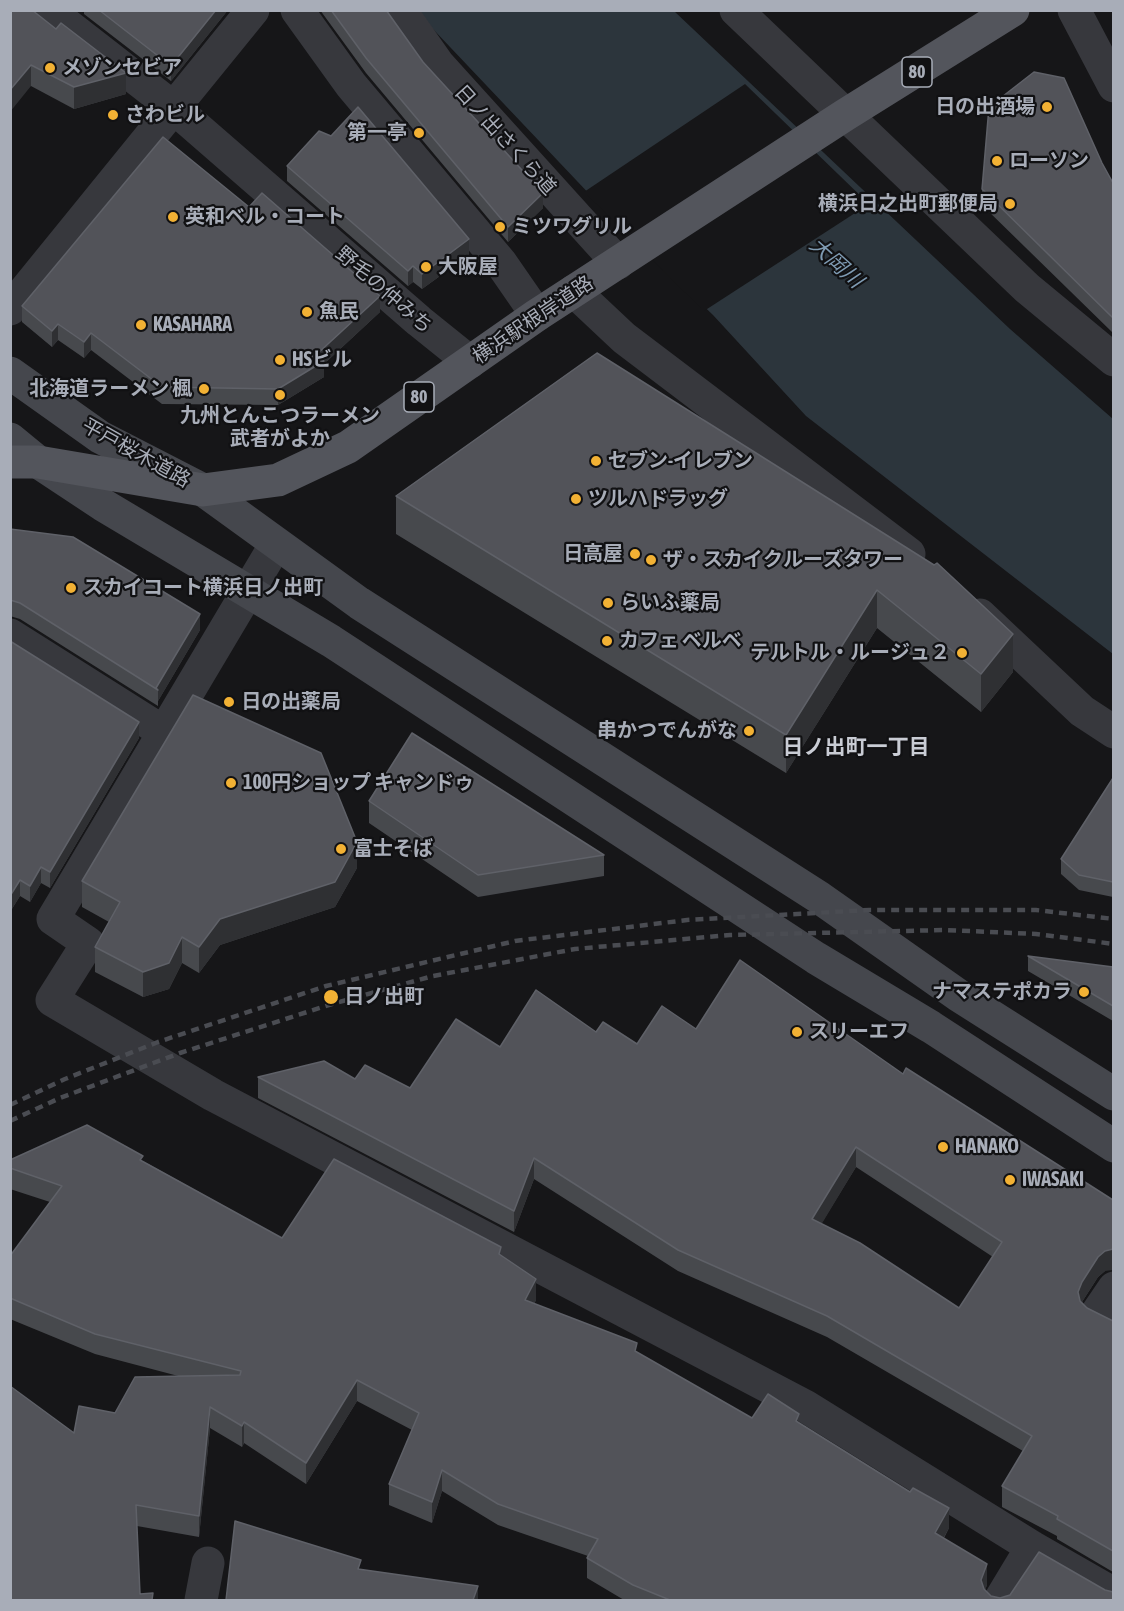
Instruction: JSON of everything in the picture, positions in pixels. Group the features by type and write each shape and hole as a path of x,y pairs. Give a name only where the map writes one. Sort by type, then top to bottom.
{"main road":[{"name":"横浜駅根岸道路","path":"24,462 203,490 278,480 298,471 348,447 537,315 1013,10"},
{"name":"平戸桜木道路","path":"10,373 100,437 203,490 359,603 820,898 958,995 1113,1094"},
{"path":"10,439 24,462 103,505 331,641 816,958 931,1027 1113,1146"}],"street":[{"name":"野毛の仲みち","path":"48,10 174,108 418,321 470,362"},
{"path":"10,309 253,10"},
{"path":"297,10 351,85 501,263 537,315"},
{"name":"日ノ出さくら道","path":"400,10 438,63 618,263"},
{"path":"736,10 832,124 1113,360"},
{"path":"1074,10 1113,86"},
{"path":"574,291 624,338 934,573"},
{"path":"276,544 52,920 88,943 52,1000 213,1095 806,1406 1032,1547 1113,1593"},
{"path":"960,597 1082,711 1113,732"},
{"path":"10,635 165,733"},
{"path":"1113,1288 1097,1313 1113,1323"},
{"path":"1000,1600 1032,1547"},
{"path":"201,1600 208,1563"}],"water":[{"name":"大岡川","path":"420,11 674,11 1010,329 1113,419 1113,654 806,416 713,315 613,219 432,28"}],"pier":[{"path":"745,84 869,204 704,311 584,192"}],"building":[{"path":"10,10 32,10 56,29 61,23 126,73 74,87 31,65 10,90"},
{"path":"99,10 216,10 171,66"},
{"path":"331,10 386,10 423,62 543,193 508,227 366,58"},
{"path":"1034,72 1064,78 1113,183 1113,318 982,189 989,107"},
{"path":"358,107 469,239 422,274 413,266 408,271 287,166 319,131 331,136"},
{"path":"163,137 249,207 262,193 380,296 316,355 324,361 278,389 162,387 91,333 84,342 58,324 52,331 22,306"},
{"name":"ザ・スカイクルーズタワー","path":"597,353 934,565 937,563 1013,634 981,674 877,590 786,735 396,496"},
{"name":"スカイコート横浜日ノ出町","path":"10,529 73,537 200,614 156,688 158,690 20,603 10,600"},
{"path":"10,641 139,722 50,872 41,867 30,886 20,880 10,896"},
{"path":"193,695 321,753 357,842 335,882 220,919 199,947 182,937 169,963 143,972 95,947 120,902 82,881"},
{"path":"412,733 604,855 478,875 369,801"},
{"path":"1113,778 1113,882 1079,875 1061,859"},
{"path":"1028,956 1113,967 1113,1006"},
{"path":"740,960 903,1074 906,1068 1113,1200 1113,1249 1105,1251 1098,1257 1078,1292 1080,1301 1087,1308 1113,1321 1113,1551 1057,1519 1058,1516 1002,1486 1032,1436 827,1316 678,1250 534,1158 514,1211 258,1077 324,1061 355,1079 365,1065 410,1088 456,1019 500,1047 536,990 596,1032 603,1022 637,1044 662,1006 696,1029","holes":["856,1147 1002,1242 959,1308 860,1243 812,1219"]},
{"path":"87,1125 143,1156 140,1160 282,1238 334,1159 501,1247 499,1254 536,1279 525,1300 637,1343 635,1351 752,1418 768,1394 799,1414 796,1421 910,1492 913,1488 949,1508 935,1533 987,1564 981,1580 984,1589 991,1596 1000,1598 1010,1595 1039,1552 1105,1590 1113,1592 1113,1600 670,1600 633,1585 587,1558 598,1539 498,1504 442,1470 432,1502 389,1484 419,1413 357,1380 306,1463 244,1422 242,1426 210,1407 199,1516 136,1505 140,1594 153,1593 152,1600 10,1600 10,1386 74,1433 79,1406 115,1413 135,1377 240,1375 241,1371 95,1334 10,1298 10,1256 62,1186 10,1168 10,1160"},
{"path":"235,1521 361,1560 358,1569 478,1586 473,1600 226,1600"}],"railway":[{"path":"10,1105 65,1079 158,1042 326,986 515,941 687,920 869,910 1036,910 1114,919"},
{"path":"10,1121 60,1098 180,1053 332,1004 433,976 575,949 730,935 945,930 1036,934 1114,944"}],"place":[{"name":"メゾンセビア","path":"50,68"},
{"name":"日の出酒場","path":"1047,107"},
{"name":"さわビル","path":"113,115"},
{"name":"第一亭","path":"419,133"},
{"name":"ローソン","path":"997,161"},
{"name":"横浜日之出町郵便局","path":"1010,204"},
{"name":"英和ベル・コート","path":"173,217"},
{"name":"ミツワグリル","path":"500,227"},
{"name":"大阪屋","path":"426,267"},
{"name":"魚民","path":"307,312"},
{"name":"KASAHARA","path":"141,325"},
{"name":"HSビル","path":"280,360"},
{"name":"北海道ラーメン 楓","path":"204,389"},
{"name":"九州とんこつラーメン 武者がよか","path":"280,395"},
{"name":"セブン-イレブン","path":"596,461"},
{"name":"ツルハドラッグ","path":"576,499"},
{"name":"日高屋","path":"635,554"},
{"name":"ザ・スカイクルーズタワー","path":"651,560"},
{"name":"スカイコート横浜日ノ出町","path":"71,588"},
{"name":"らいふ薬局","path":"608,603"},
{"name":"カフェ ベルベ","path":"607,641"},
{"name":"テルトル・ルージュ２","path":"962,653"},
{"name":"日の出薬局","path":"229,702"},
{"name":"串かつでんがな","path":"749,731"},
{"name":"100円ショップ キャンドゥ","path":"231,783"},
{"name":"富士そば","path":"341,849"},
{"name":"ナマステポカラ","path":"1084,992"},
{"name":"日ノ出町","path":"331,997"},
{"name":"スリーエフ","path":"797,1032"},
{"name":"HANAKO","path":"943,1147"},
{"name":"IWASAKI","path":"1010,1180"}],"district":[{"name":"日ノ出町一丁目","path":"856,747"}]}
